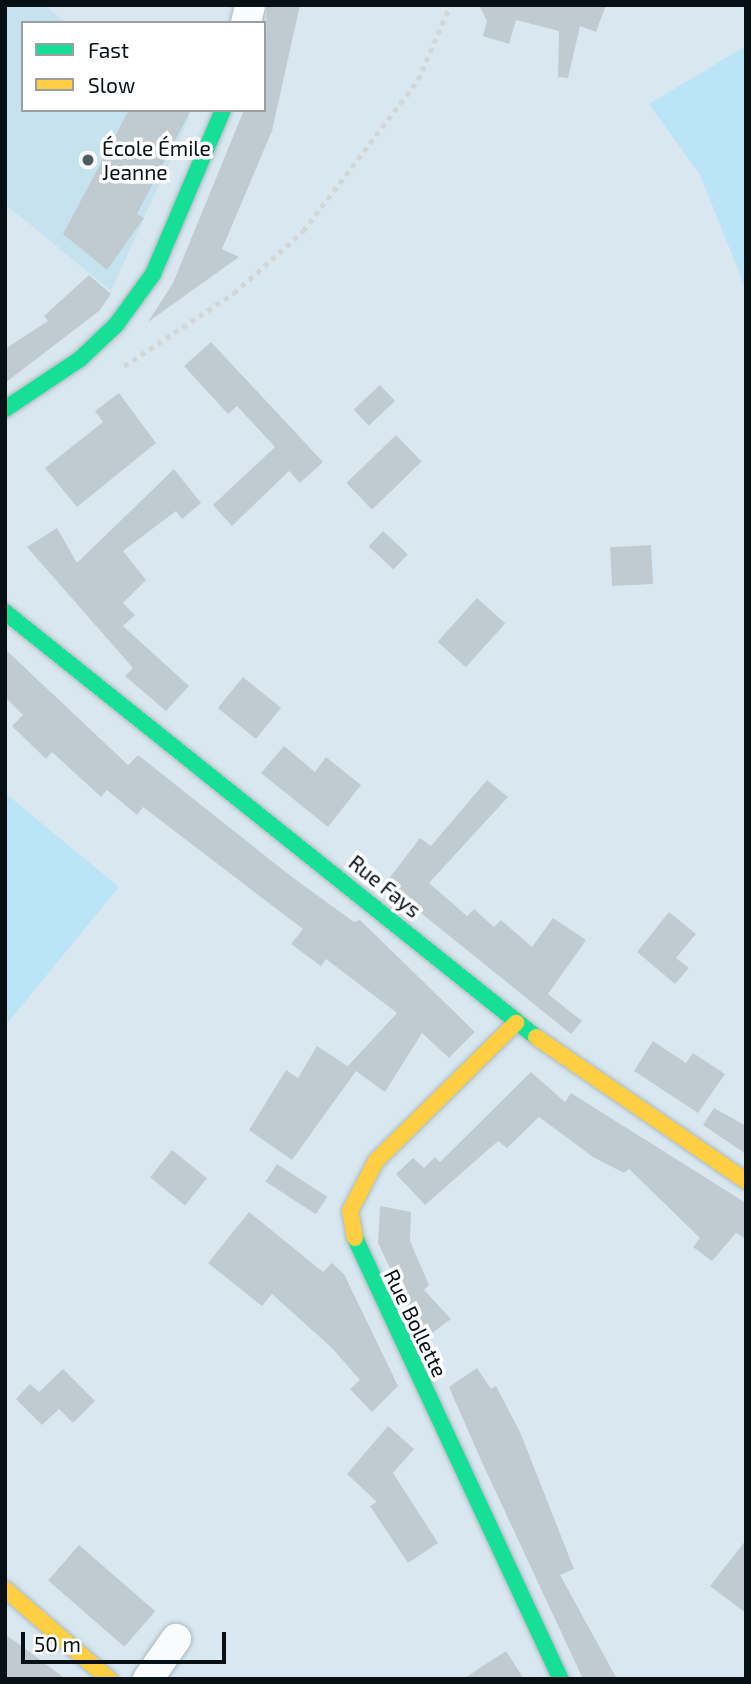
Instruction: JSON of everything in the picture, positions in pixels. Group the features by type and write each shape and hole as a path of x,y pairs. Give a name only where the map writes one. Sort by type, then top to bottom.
{"street":[{"path":"5,409 80,359 146,285 222,112"},
{"name":"Rue Fays","path":"5,612 516,1023 746,1181"},
{"name":"Rue Bollette","path":"516,1023 376,1161 350,1211 357,1250 561,1679"},
{"path":"5,1588 109,1679"},
{"path":"148,1679 176,1639"}],"path":[{"path":"120,368 171,340 303,231 418,80 450,5"}],"shaded area":[{"name":"École Émile Jeanne","path":"5,5 44,5 64,21 21,21 21,112 185,112 190,116 111,291 5,204"},
{"path":"746,46 746,289 700,175 649,104"},
{"path":"5,793 119,887 5,1026"}],"building":[{"path":"267,5 300,5 272,131 222,249 239,257 148,322 173,283 243,112 266,112"},
{"path":"479,5 606,5 596,32 580,26 568,78 558,77 559,31 516,20 509,44 483,36 487,21"},
{"path":"128,112 190,112 137,214 144,218 107,270 63,234"},
{"path":"89,275 111,294 99,311 5,383 5,349 48,321 44,316"},
{"path":"211,342 323,462 300,483 289,471 232,526 213,505 275,447 237,406 228,414 184,366"},
{"path":"380,385 395,401 369,426 354,410"},
{"path":"119,393 156,443 77,507 45,468 103,422 95,411"},
{"path":"396,435 422,462 372,510 346,483"},
{"path":"174,469 201,503 182,519 176,511 123,551 146,580 123,603 135,615 123,626 189,686 166,711 125,676 133,668 27,547 57,528 77,563"},
{"path":"383,531 408,554 394,570 369,546"},
{"path":"651,545 653,584 612,586 610,547"},
{"path":"477,598 505,623 466,667 438,642"},
{"path":"5,649 128,765 138,755 292,877 354,922 360,920 475,1032 449,1058 422,1033 385,1092 356,1071 292,1160 249,1130 286,1070 298,1078 317,1046 355,1071 348,1066 397,1013 326,959 321,966 291,944 303,929 143,807 137,815 107,790 101,797 52,752 46,759 12,726 23,715 5,697"},
{"path":"243,677 281,708 256,739 218,708"},
{"path":"284,746 315,772 326,757 361,785 328,827 261,773"},
{"path":"487,780 508,797 429,883 467,916 474,909 494,927 501,920 532,947 553,918 586,940 548,994 582,1021 571,1034 385,884 420,838 431,846"},
{"path":"669,912 696,934 676,958 689,968 675,984 637,952"},
{"path":"653,1041 686,1063 693,1053 725,1074 698,1113 634,1071"},
{"path":"531,1072 565,1102 571,1093 746,1203 746,1239 736,1233 712,1261 693,1247 700,1238 629,1169 624,1173 593,1157 539,1117 507,1148 498,1141 425,1205 396,1174 413,1158 424,1168 435,1157 440,1162"},
{"path":"714,1108 746,1126 746,1154 703,1125"},
{"path":"172,1150 207,1178 185,1206 150,1177"},
{"path":"277,1164 327,1197 316,1214 266,1182"},
{"path":"380,1206 411,1212 410,1241 429,1285 424,1290 451,1319 424,1339 378,1243"},
{"path":"249,1212 323,1272 332,1263 344,1274 398,1386 372,1412 350,1389 360,1380 332,1348 272,1294 262,1306 208,1263"},
{"path":"477,1368 491,1389 496,1386 520,1432 574,1569 560,1575 617,1679 583,1679 480,1458 449,1387"},
{"path":"63,1369 95,1401 73,1423 59,1409 42,1425 16,1399 30,1384 39,1392"},
{"path":"388,1426 414,1449 393,1473 438,1543 408,1563 370,1506 377,1502 347,1474"},
{"path":"746,1540 746,1613 710,1586"},
{"path":"79,1545 155,1611 124,1647 48,1580"},
{"path":"5,1634 66,1679 5,1679"},
{"path":"506,1651 524,1679 463,1679"}],"traffic: fast":[{"path":"5,409 80,359 116,325 153,274 222,112"},
{"path":"5,612 536,1037"},
{"path":"355,1238 561,1679"}],"traffic: slow":[{"path":"355,1238 350,1211 376,1161 516,1023"},
{"path":"536,1037 746,1181"},
{"path":"5,1589 109,1679"}],"place":[{"name":"École Émile Jeanne","path":"88,160"}]}
